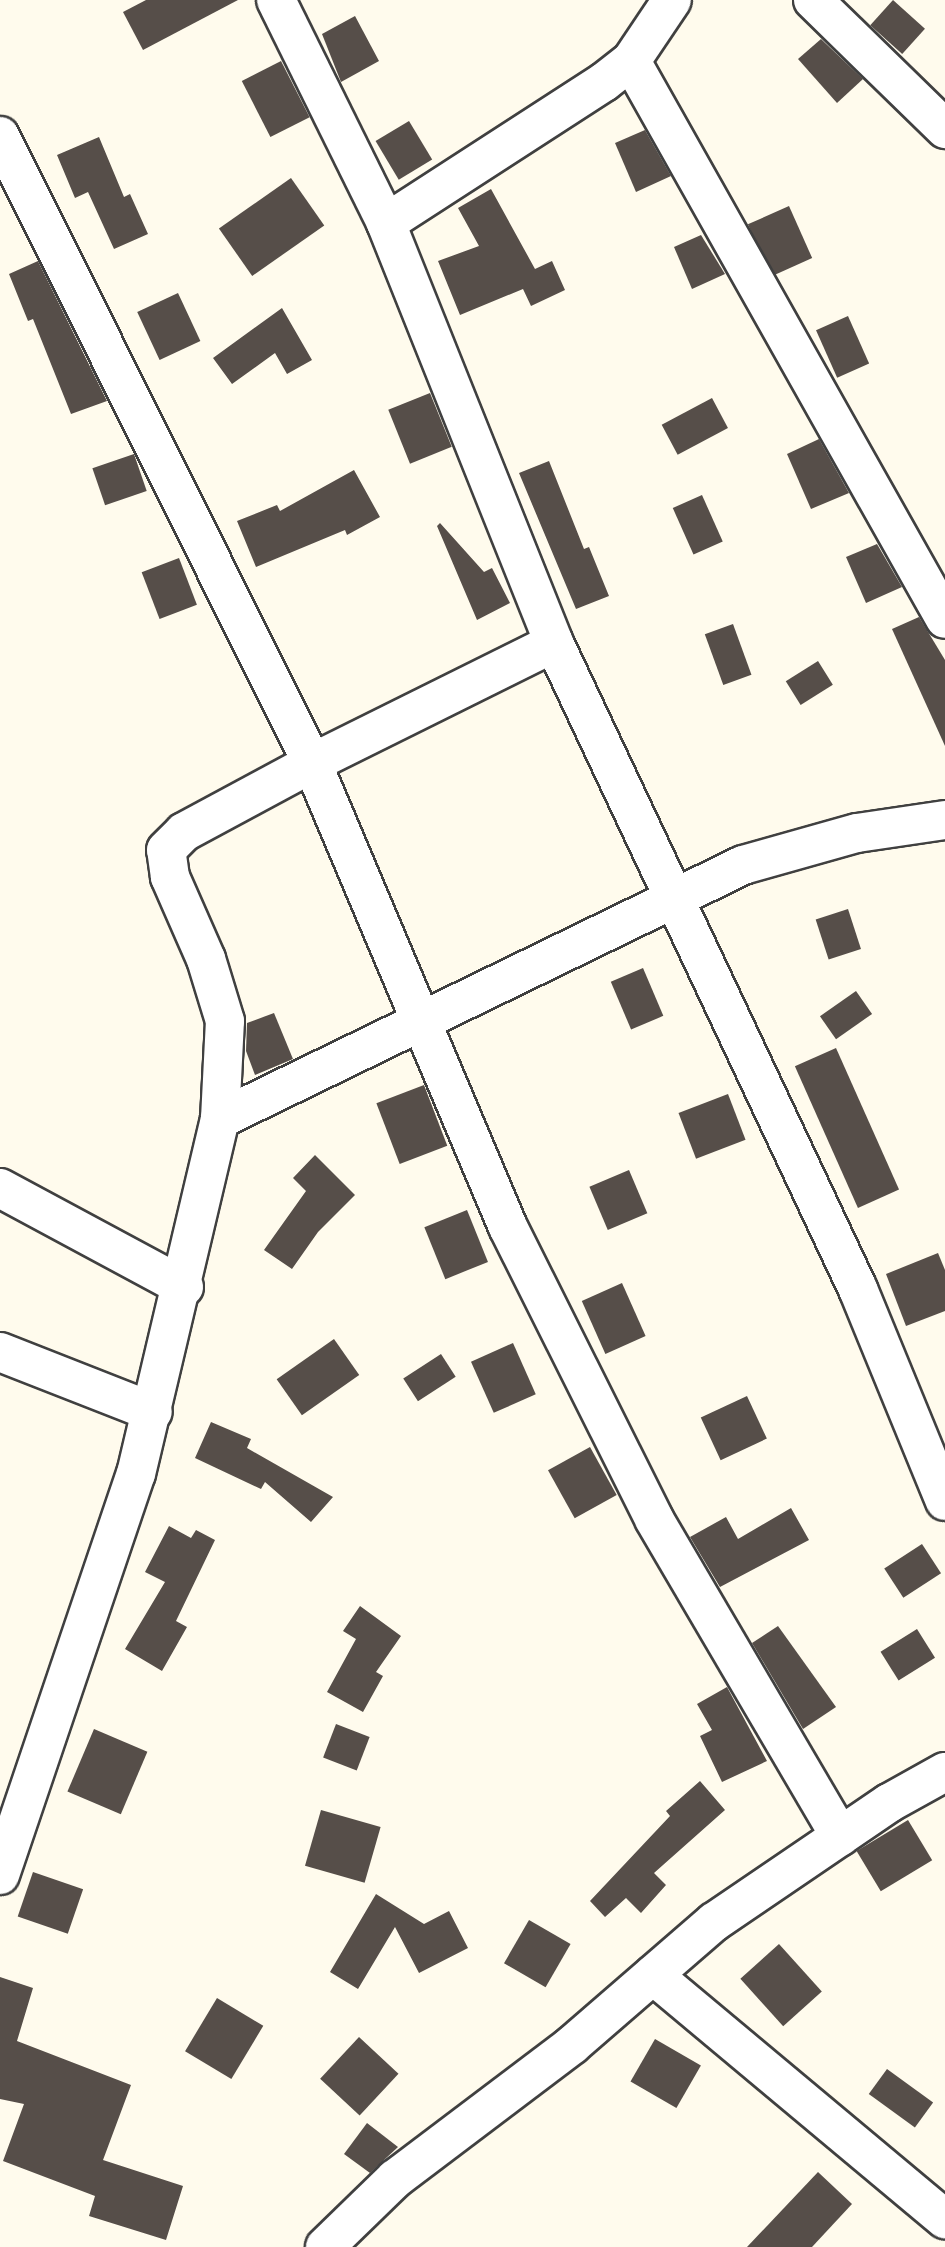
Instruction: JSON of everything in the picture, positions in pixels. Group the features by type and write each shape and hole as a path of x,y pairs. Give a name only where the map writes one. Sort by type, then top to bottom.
{"street":[{"path":"276,0 386,223 554,643 858,1289 945,1501"},
{"path":"386,223 631,61 672,0"},
{"path":"813,0 945,129"},
{"path":"631,61 945,619"},
{"path":"0,136 12,189 312,763 508,1227 654,1519 840,1836"},
{"path":"0,1875 153,1412 220,1119 225,1021 206,959 170,877 166,850 184,832 312,763 554,643"},
{"path":"220,1119 743,865 857,833 945,820"},
{"path":"0,1188 184,1287"},
{"path":"0,1352 153,1412"},
{"path":"325,2247 395,2179 572,2045 714,1922 840,1836 945,1772"},
{"path":"653,1975 945,2219"}],"building":[{"path":"146,0 238,0 143,50 123,12"},
{"path":"893,0 925,29 902,54 870,25"},
{"path":"355,16 379,61 341,82 322,34"},
{"path":"821,39 863,79 837,103 798,59"},
{"path":"281,61 310,117 270,137 242,81"},
{"path":"409,121 432,160 399,180 376,141"},
{"path":"645,130 671,176 636,192 615,143"},
{"path":"99,137 124,197 130,194 148,234 114,249 88,192 75,198 57,155"},
{"path":"291,178 324,226 252,276 219,228"},
{"path":"491,189 535,269 552,261 565,290 531,306 523,289 460,315 438,261 479,246 458,208"},
{"path":"789,206 812,258 771,276 748,224"},
{"path":"701,235 725,274 692,289 674,247"},
{"path":"38,261 107,401 71,414 33,319 28,321 9,274"},
{"path":"178,293 200,341 160,360 137,312"},
{"path":"282,308 312,360 287,374 275,353 232,384 213,358"},
{"path":"848,316 869,364 837,378 816,330"},
{"path":"430,393 452,447 410,464 388,410"},
{"path":"712,398 728,428 678,455 662,425"},
{"path":"819,439 849,493 811,509 787,454"},
{"path":"134,454 147,491 105,505 92,468"},
{"path":"549,461 584,549 589,547 609,596 576,609 519,473"},
{"path":"354,470 380,517 347,535 345,530 256,567 237,521 277,505 280,511"},
{"path":"702,495 723,542 694,555 673,508"},
{"path":"440,523 484,572 492,568 510,603 477,620 437,526"},
{"path":"877,544 902,587 866,603 846,557"},
{"path":"179,558 197,605 160,619 142,572"},
{"path":"919,617 945,660 945,746 892,629"},
{"path":"733,624 751,675 723,685 705,634"},
{"path":"818,661 833,685 801,705 786,681"},
{"path":"848,909 861,949 829,959 816,920"},
{"path":"643,968 663,1016 631,1030 611,982"},
{"path":"856,991 872,1014 836,1039 820,1016"},
{"path":"274,1013 293,1059 255,1075 246,1051 247,1023"},
{"path":"836,1048 899,1190 858,1208 795,1066"},
{"path":"424,1085 447,1146 400,1164 376,1103"},
{"path":"728,1094 746,1140 696,1159 679,1113"},
{"path":"315,1155 355,1195 318,1232 292,1269 264,1250 306,1191 293,1178"},
{"path":"629,1170 647,1213 608,1230 589,1187"},
{"path":"467,1210 488,1262 445,1279 424,1227"},
{"path":"938,1253 945,1270 945,1311 906,1326 886,1274"},
{"path":"622,1283 646,1336 605,1354 582,1301"},
{"path":"334,1339 359,1375 302,1415 277,1379"},
{"path":"513,1343 536,1394 494,1413 471,1362"},
{"path":"441,1354 456,1377 418,1401 403,1379"},
{"path":"747,1396 767,1439 721,1460 701,1418"},
{"path":"211,1422 251,1439 247,1448 333,1497 311,1522 265,1482 261,1489 195,1458"},
{"path":"590,1447 617,1495 575,1518 548,1470"},
{"path":"791,1508 809,1540 720,1587 690,1537 726,1517 738,1539"},
{"path":"169,1526 191,1538 196,1530 215,1540 176,1621 187,1627 162,1671 125,1649 165,1582 145,1572"},
{"path":"922,1544 941,1573 903,1598 884,1569"},
{"path":"360,1606 401,1636 376,1672 383,1676 363,1712 327,1692 356,1639 343,1631"},
{"path":"778,1626 836,1707 803,1729 752,1643"},
{"path":"917,1629 935,1658 899,1681 881,1652"},
{"path":"727,1687 767,1761 722,1782 700,1736 712,1730 697,1704"},
{"path":"336,1724 370,1737 357,1771 323,1758"},
{"path":"94,1729 147,1752 121,1814 67,1792"},
{"path":"700,1781 725,1810 654,1873 666,1885 641,1913 626,1898 605,1917 590,1901 670,1816 666,1811"},
{"path":"321,1810 381,1827 365,1883 305,1866"},
{"path":"908,1820 932,1860 881,1891 857,1851"},
{"path":"33,1872 83,1889 68,1934 18,1916"},
{"path":"376,1894 424,1924 449,1911 468,1948 419,1973 395,1927 358,1989 330,1972"},
{"path":"529,1920 571,1944 546,1987 504,1963"},
{"path":"779,1944 822,1992 783,2026 740,1979"},
{"path":"0,1977 33,1988 17,2041 131,2085 103,2160 183,2186 166,2240 89,2216 95,2196 3,2161 24,2104 0,2099"},
{"path":"217,1998 263,2026 231,2079 185,2051"},
{"path":"359,2037 398,2074 360,2116 320,2079"},
{"path":"655,2039 701,2066 676,2108 630,2081"},
{"path":"887,2069 933,2103 915,2128 869,2094"},
{"path":"367,2123 398,2147 370,2173 344,2154"},
{"path":"818,2172 852,2204 812,2247 747,2247"}]}
